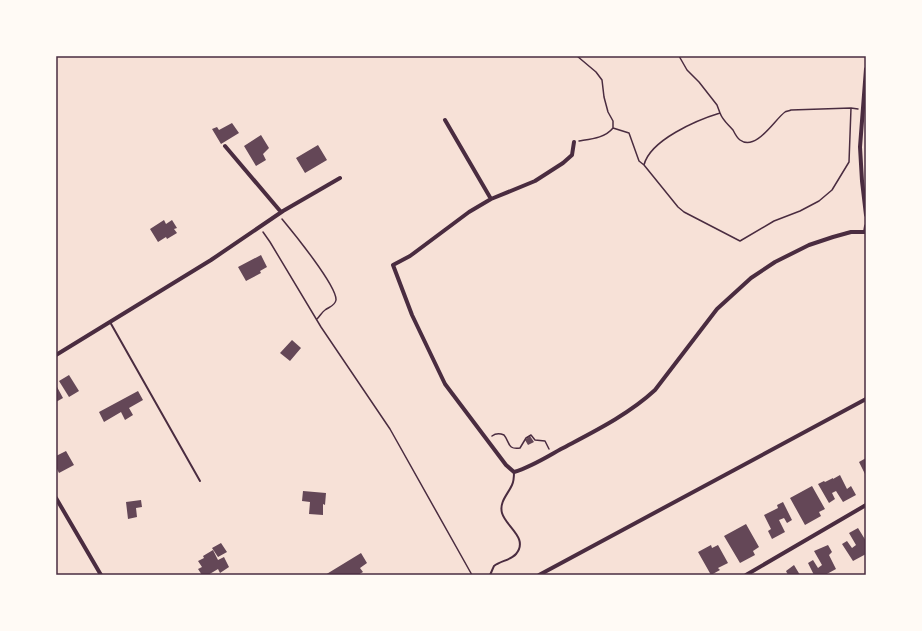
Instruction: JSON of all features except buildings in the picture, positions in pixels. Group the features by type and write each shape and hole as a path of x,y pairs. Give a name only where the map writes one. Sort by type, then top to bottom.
{"street":[{"path":"866,71 864,80 860,148 866,215"},
{"path":"445,120 491,199"},
{"path":"574,142 572,155 563,163 535,181 491,199 469,212 410,256 393,264 412,315 445,384 506,465 514,472 527,468 581,439 622,415 645,399 655,390 717,309 751,278 775,262 809,245 851,232 865,232 866,226"},
{"path":"225,146 280,213"},
{"path":"56,356 211,260 280,213 340,178"},
{"path":"538,575 866,399"},
{"path":"56,498 101,575"},
{"path":"746,575 866,505"}],"lane":[{"path":"110,322 200,481"},
{"path":"490,575 494,566 516,555 519,547 520,542 518,537 505,519 502,513 501,505 512,485 514,472"}],"path":[{"path":"574,142 602,136 609,133 613,128 613,121 608,112 604,97 602,80 596,72 577,56"},
{"path":"679,56 687,70 699,82 717,105 722,120 740,140 745,143 752,142 762,136 772,127 784,112 790,110 862,109"},
{"path":"613,128 629,133 639,161 644,165 678,207 684,212 740,241 774,221 800,211 819,201 832,190 849,162 851,108"},
{"path":"644,165 652,150 677,131 694,122 720,113"},
{"path":"280,213 316,263 335,294 336,300 334,304 325,310 317,320"},
{"path":"259,227 270,242 317,320 390,429 472,575"},
{"path":"487,440 499,433 504,435 508,445 514,448 520,448 526,438 531,435 535,440 545,441 552,454"}]}
